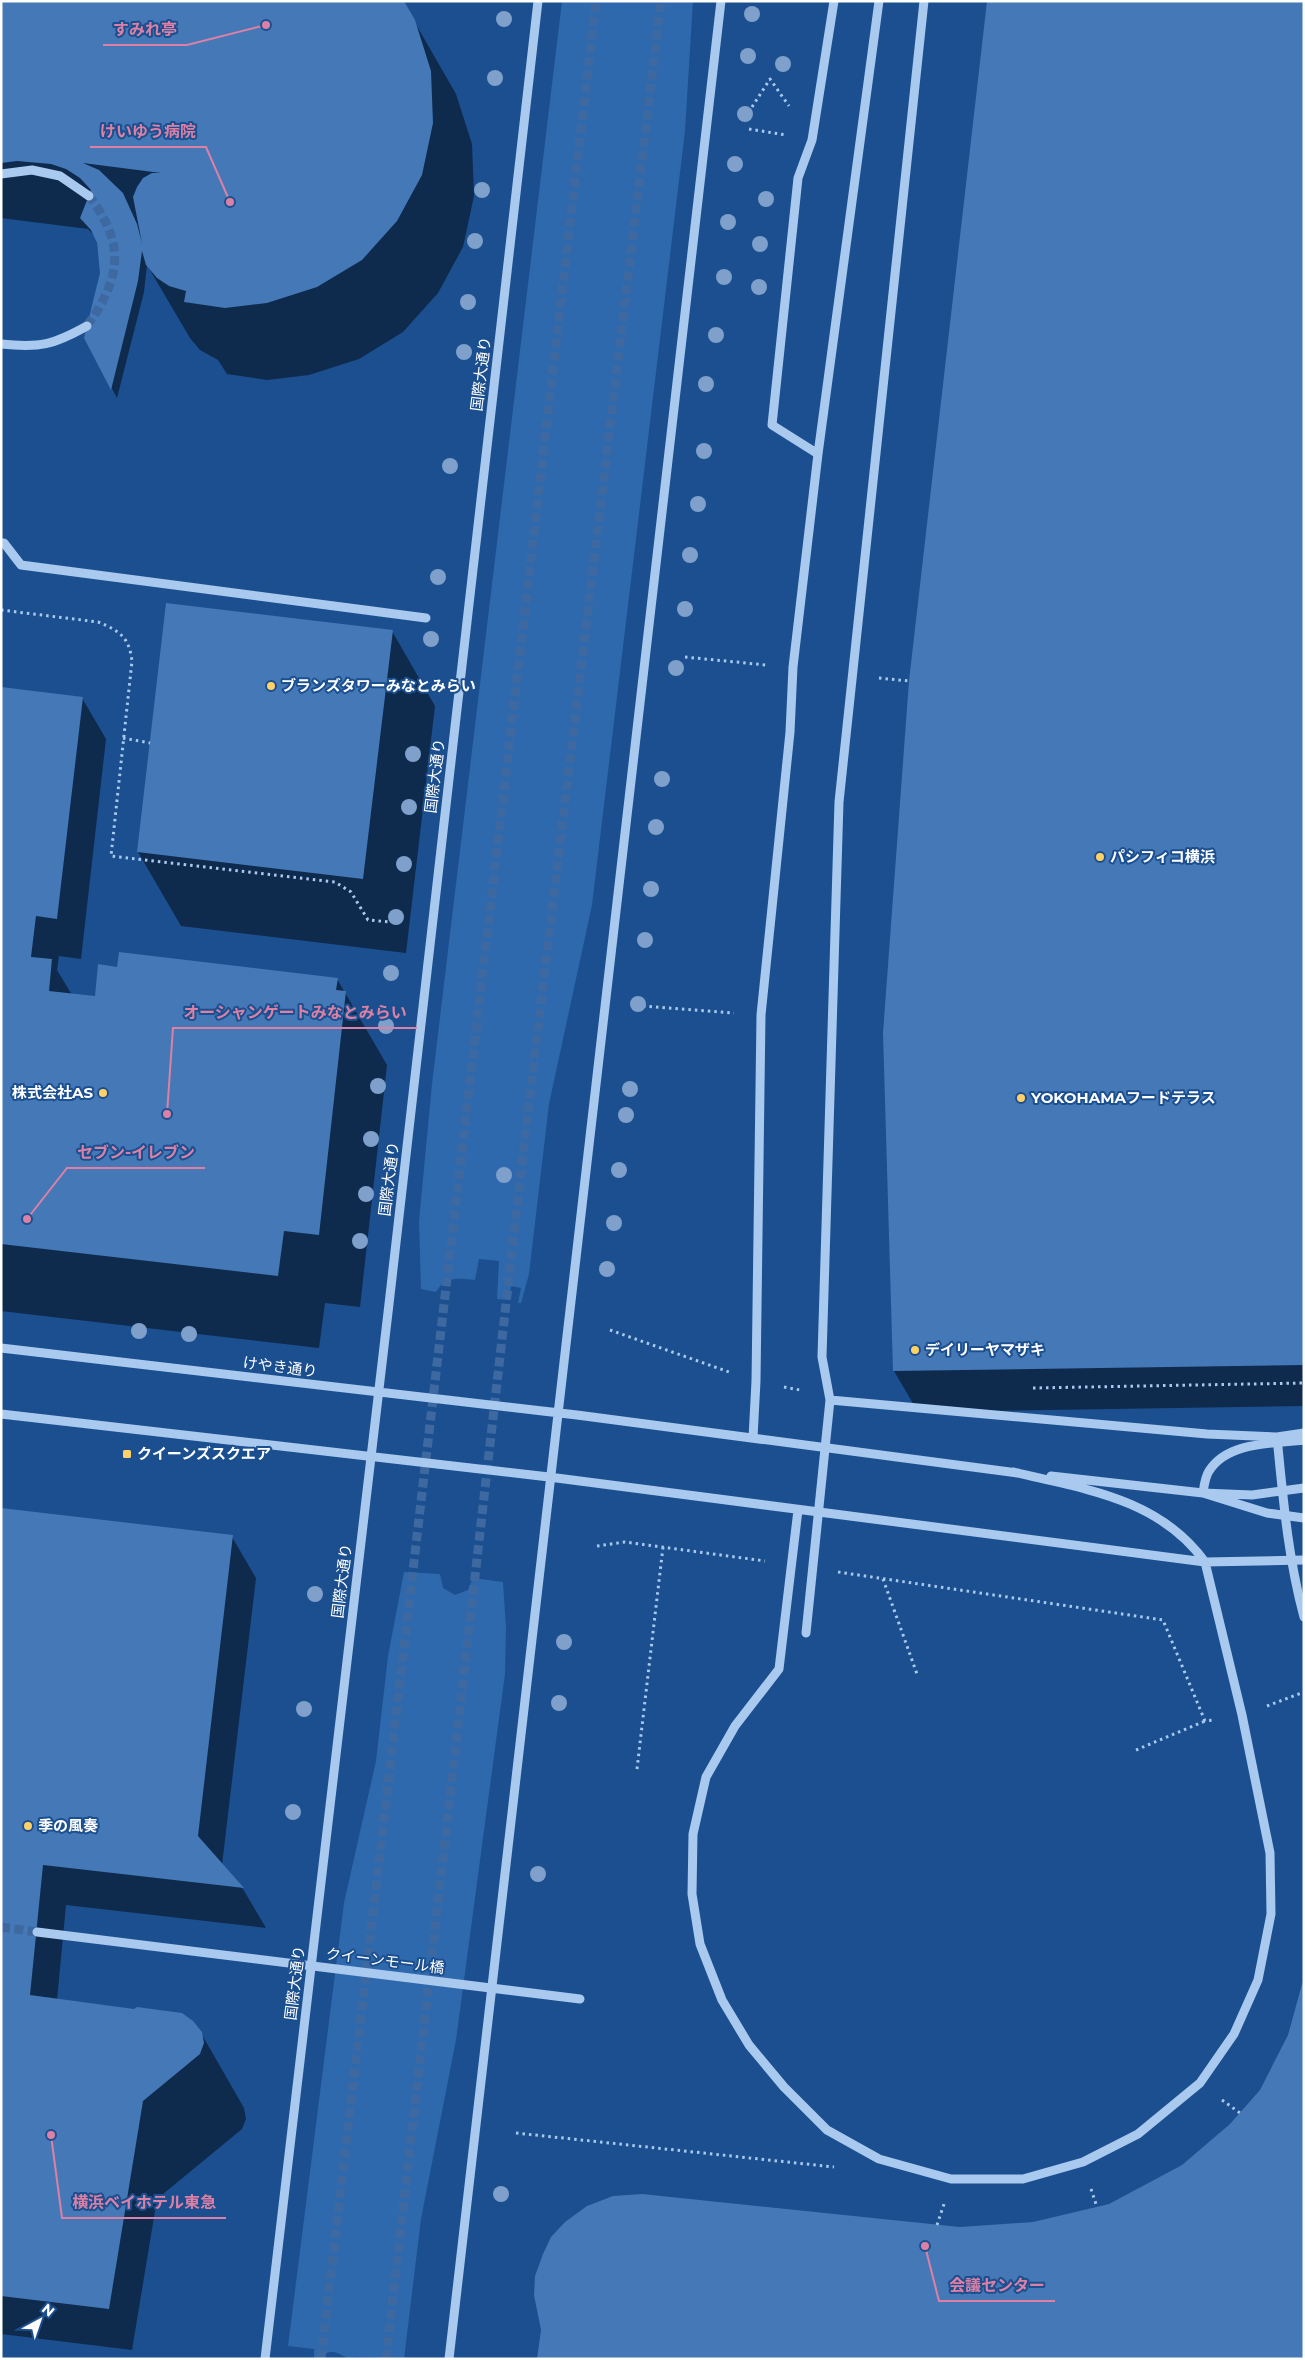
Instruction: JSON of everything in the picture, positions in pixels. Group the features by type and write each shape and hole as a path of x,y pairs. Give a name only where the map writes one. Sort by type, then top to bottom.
{"street":[{"name":"国際大通り","path":"265,2359 371,1457 538,1"},
{"path":"448,2359 556,1412 721,1"},
{"path":"818,454 772,425 798,178 812,140 834,1"},
{"path":"753,1438 756,1381 761,1015 789,742 793,667 818,454 879,1"},
{"path":"806,1633 830,1400 822,1357 839,802 924,1"},
{"path":"1,174 32,170 60,176 89,196"},
{"path":"1,344 31,347 59,341 87,326"},
{"path":"1,543 4,543 21,565 426,618"},
{"name":"けやき通り","path":"1,1348 556,1412 1013,1472"},
{"path":"830,1400 1207,1434 1277,1437 1304,1433"},
{"path":"1,1414 549,1477 1205,1562 1304,1560"},
{"path":"1277,1437 1286,1529 1296,1587 1304,1617"},
{"path":"1202,1493 1208,1471 1218,1460 1231,1451 1244,1447 1304,1440"},
{"path":"798,1510 779,1669 735,1726 706,1776 693,1834 692,1894 700,1944 722,2000 749,2045 784,2087 828,2130 879,2159 951,2179 1023,2178 1083,2162 1138,2134 1200,2083 1234,2034 1258,1980 1271,1914 1270,1852 1242,1716 1205,1562 1195,1548 1172,1526 1116,1496 1013,1472"},
{"path":"1013,1472 1202,1493 1252,1495 1304,1488"},
{"path":"1202,1493 1267,1513 1304,1518"},
{"name":"クイーンモール橋","path":"37,1932 580,1999"}],"path":[{"path":"752,107 770,79 812,140"},
{"path":"749,129 812,140"},
{"path":"1,610 98,622 113,628 123,636 130,647 132,661 111,856 335,882 351,892 368,920 391,922"},
{"path":"123,738 150,742"},
{"path":"643,1006 761,1015"},
{"path":"610,1330 756,1381 804,1391"},
{"path":"1024,1389 1304,1383"},
{"path":"597,1546 625,1542 1163,1620 1205,1721"},
{"path":"637,1770 663,1547"},
{"path":"883,1579 917,1674"},
{"path":"1136,1750 1205,1721 1242,1716 1304,1692"},
{"path":"516,2133 843,2168"}],"shaded area":[{"path":"562,1 693,1 685,131 592,905 549,1104 529,1274 521,1303 518,1303 521,1288 511,1286 509,1300 497,1299 499,1261 479,1259 475,1280 452,1279 444,1283 436,1292 421,1289 419,1221 432,1084"},
{"path":"404,1572 440,1574 443,1588 455,1595 468,1590 473,1578 503,1582 506,1628 505,1674 456,2040 421,2219 404,2359 354,2357 353,2359 330,2352 314,2359 314,2349 288,2346 344,1903 376,1761 388,1656"}],"building":[{"path":"1,1 404,1 415,20 431,71 433,123 422,175 397,221 362,260 317,287 267,303 225,308 184,302 186,291 169,286 157,278 146,265 142,251 138,281 111,390 84,338 100,273 97,243 91,230 80,218 91,190 80,178 66,169 51,164 17,161 1,163","holes":["83,163 161,173 152,173 143,178 133,197 142,243 137,224 123,193 99,170"]},
{"name":"パシフィコ横浜","path":"987,1 1304,1 1304,1365 893,1371 883,1033 909,681"},
{"name":"ブランズタワーみなとみらい","path":"166,603 393,630 363,879 137,852"},
{"path":"1,687 83,697 57,919 36,916 31,957 52,959 49,991 95,996 98,964 117,967 119,952 338,978 336,990 346,991 319,1235 284,1231 278,1276 1,1244"},
{"path":"1,1508 233,1535 198,1836 244,1888 43,1865 30,1995 134,2009 137,2007 182,2013 193,2021 202,2032 204,2043 200,2054 143,2101 109,2309 1,2296"},
{"path":"1304,1977 1304,2359 537,2359 541,2330 534,2295 535,2276 543,2254 551,2237 565,2222 587,2206 613,2196 642,2194 960,2227 1033,2222 1109,2204 1182,2165 1230,2124 1260,2090 1288,2035"}],"tunnel":[{"path":"321,2359 596,1"},
{"path":"386,2359 526,1128 661,1"},
{"path":"87,326 107,292 115,261 114,246 109,230 101,213 89,196"},
{"path":"1,1927 37,1932"}],"place":[{"name":"すみれ亭","path":"266,25"},
{"name":"けいゆう病院","path":"230,202"},
{"name":"ブランズタワーみなとみらい","path":"271,686"},
{"name":"パシフィコ横浜","path":"1100,857"},
{"name":"株式会社AS","path":"103,1093"},
{"name":"YOKOHAMAフードテラス","path":"1021,1098"},
{"name":"オーシャンゲートみなとみらい","path":"167,1114"},
{"name":"セブン-イレブン","path":"27,1219"},
{"name":"デイリーヤマザキ","path":"915,1350"},
{"name":"クイーンズスクエア","path":"127,1454"},
{"name":"季の風奏","path":"28,1826"},
{"name":"横浜ベイホテル東急","path":"51,2135"},
{"name":"会議センター","path":"925,2246"}]}
